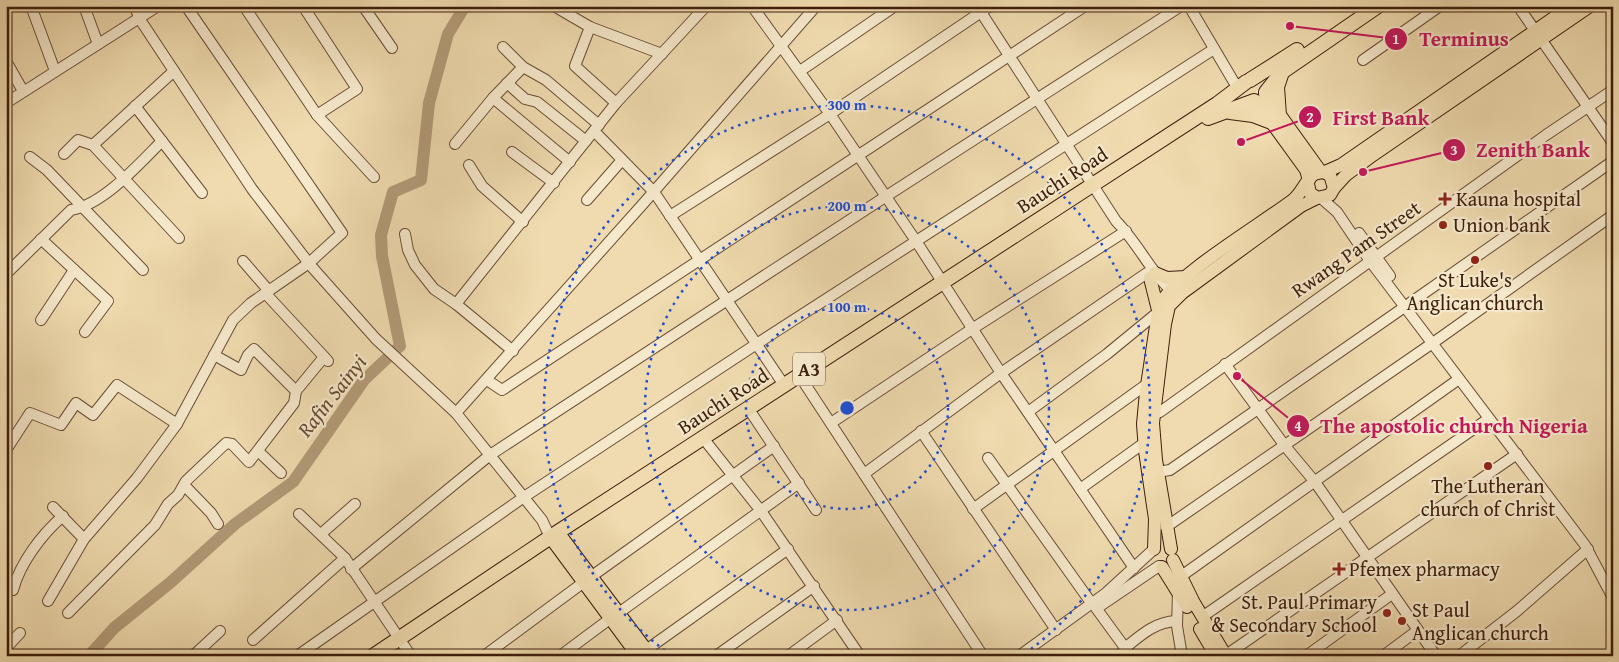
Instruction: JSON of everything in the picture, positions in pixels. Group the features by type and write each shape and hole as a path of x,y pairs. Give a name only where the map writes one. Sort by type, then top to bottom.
{"highway":[{"name":"A3","path":"1245,84 1364,6"},
{"path":"1260,97 1262,81 1245,84 1244,94 1249,100 1260,97 1282,72 1378,6"},
{"path":"1221,111 1276,119 1277,87 1282,72"},
{"name":"Bauchi Road","path":"555,535 707,443 803,381 1245,84"},
{"name":"Bauchi Road","path":"1094,187 1200,121 1260,97"},
{"name":"Bauchi Road","path":"373,656 400,642 555,535 784,385 944,285"},
{"name":"Bauchi Road","path":"385,656 400,642"}],"main road":[{"path":"1226,656 1180,577 1172,554 1144,442 1166,304 1301,206 1333,190 1346,175 1538,36 1571,6"},
{"path":"1215,656 1178,593 1160,567 1153,561 1155,519 1153,441 1148,415 1147,384 1166,304 1186,277 1294,200 1314,174 1342,165 1538,36 1590,6"},
{"path":"1260,97 1276,119 1323,172 1333,179 1333,190"},
{"path":"1276,119 1306,170 1310,193 1319,198"},
{"path":"1166,304 1156,296 1150,275 1167,278 1186,277"},
{"path":"555,535 644,654"},
{"path":"1153,550 1162,545 1172,554"},
{"path":"1160,567 1168,566 1172,554"},
{"path":"1202,656 1215,656"}],"street":[{"path":"31,6 55,71"},
{"path":"84,6 98,44"},
{"path":"135,6 139,18 252,189 309,263 376,339 456,413 555,535"},
{"path":"6,103 158,6"},
{"path":"48,601 84,540 137,478 177,424 233,320 251,303 309,263 342,233 186,6"},
{"path":"244,6 317,114 374,177"},
{"path":"303,6 357,89 317,114"},
{"path":"363,6 392,48"},
{"path":"554,6 590,27 662,54"},
{"path":"456,304 616,103 706,6"},
{"path":"752,6 830,114 916,241 1001,373 1134,568"},
{"path":"456,413 654,192 816,6"},
{"path":"800,71 895,6"},
{"path":"670,216 830,114 979,9 990,6"},
{"path":"487,380 502,390 1085,6"},
{"path":"351,569 490,454 728,301 884,196 1182,6"},
{"path":"1189,6 1214,49 1245,84"},
{"path":"1362,60 1440,6"},
{"path":"1518,6 1586,108 1613,143"},
{"path":"979,9 1124,232 1166,304 1107,354 1028,412"},
{"path":"590,27 575,66 616,103"},
{"path":"503,47 523,67 546,80 596,128 622,160 654,192 700,258 755,345 784,385"},
{"path":"297,656 524,498 755,345 1214,49"},
{"path":"6,61 23,91"},
{"path":"455,144 493,98 523,67"},
{"path":"93,145 174,70"},
{"path":"507,83 525,99 537,102 586,141"},
{"name":"Rwang Pam Street","path":"1148,415 1160,412 1613,90"},
{"path":"493,98 570,162"},
{"path":"135,106 202,193"},
{"path":"64,154 78,140 93,145 179,238"},
{"path":"7,271 71,210 84,208 124,179 162,141"},
{"path":"512,152 554,183"},
{"path":"30,157 84,208 143,270"},
{"path":"587,200 622,160"},
{"path":"1153,473 1170,470 1613,161"},
{"path":"469,165 482,186 523,222"},
{"path":"1333,190 1373,259"},
{"path":"1319,198 1337,212 1588,549 1613,598"},
{"path":"1166,527 1435,342 1613,215"},
{"path":"831,423 972,329 1124,232"},
{"path":"405,234 408,250 425,279 434,289 456,304 512,352"},
{"path":"41,239 108,301 85,332"},
{"path":"68,613 155,524 199,468 229,442 249,462 294,404 296,391 326,359 243,261"},
{"path":"41,320 74,270"},
{"path":"864,474 1001,373 1150,275"},
{"path":"1435,342 1459,380 1517,454"},
{"path":"214,355 241,370 248,355 254,349 296,391"},
{"path":"1225,364 1285,446 1315,482 1436,656"},
{"path":"1180,577 1459,380"},
{"path":"803,381 983,656"},
{"path":"973,509 1147,384"},
{"path":"6,450 30,413 61,425 76,404 93,415 117,385 177,424"},
{"path":"752,414 816,510"},
{"path":"1202,617 1488,418"},
{"path":"922,432 1056,630"},
{"path":"1080,489 1144,442"},
{"path":"707,443 761,511 860,656"},
{"path":"484,656 774,446"},
{"path":"258,451 281,473"},
{"path":"1226,656 1517,454"},
{"path":"988,458 1125,652 1157,624 1176,620"},
{"path":"560,656 799,483"},
{"path":"184,485 211,513 218,524"},
{"path":"321,534 355,504"},
{"path":"53,507 84,540"},
{"path":"299,514 345,558 411,656"},
{"path":"13,590 16,578 48,529 63,516"},
{"path":"644,654 788,549"},
{"path":"1458,656 1517,611 1588,549"},
{"path":"1032,656 1094,606 1153,550"},
{"path":"253,640 345,558"},
{"path":"1019,656 1094,606 1160,567"},
{"path":"716,656 814,586"},
{"path":"1178,593 1176,620 1182,656"},
{"path":"1306,656 1392,594"},
{"path":"788,656 837,620"},
{"path":"1383,656 1418,630"},
{"path":"193,656 220,631"},
{"path":"6,648 20,634"}],"waterway":[{"name":"Rafin Sainyi","path":"89,656 114,628 171,582 235,524 293,482 364,380 400,346 382,256 381,235 393,192 421,180 429,103 448,34 465,6"}],"place":[{"name":"Terminus","path":"1290,26"},
{"name":"First Bank","path":"1241,142"},
{"name":"Zenith Bank","path":"1363,172"},
{"name":"Kauna hospital","path":"1445,199"},
{"name":"Union bank","path":"1443,225"},
{"name":"St Luke's Anglican church","path":"1475,260"},
{"name":"The apostolic church Nigeria","path":"1237,376"},
{"name":"The Lutheran church of Christ","path":"1488,466"},
{"name":"Pfemex pharmacy","path":"1339,569"},
{"name":"St. Paul Primary & Secondary School","path":"1387,613"},
{"name":"St Paul Anglican church","path":"1402,621"}]}
